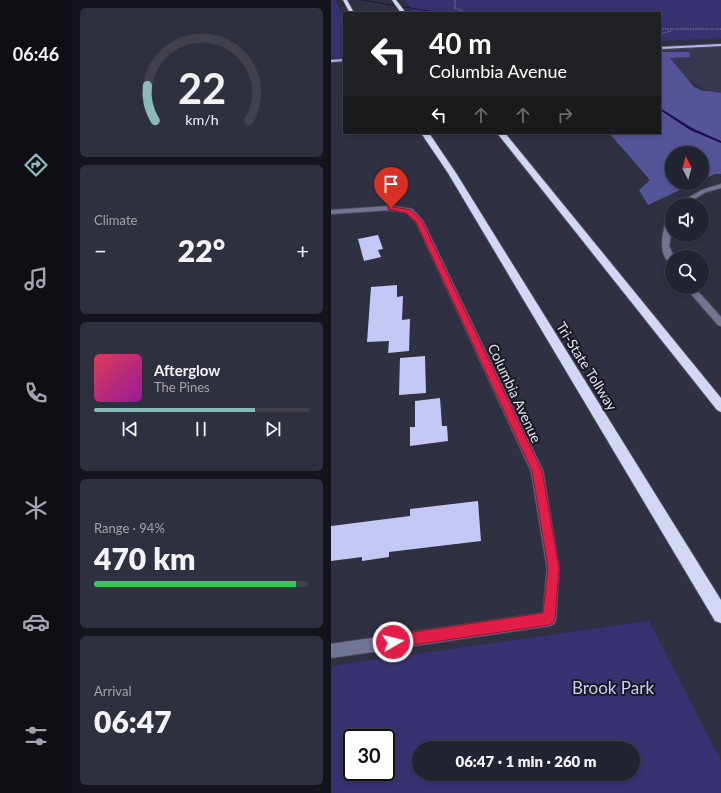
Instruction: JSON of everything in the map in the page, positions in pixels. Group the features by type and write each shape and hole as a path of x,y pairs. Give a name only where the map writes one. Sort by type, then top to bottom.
{"highway":[{"path":"345,0 351,12"},
{"path":"394,0 404,12"},
{"name":"Tri-State Tollway","path":"426,134 452,173 721,615"},
{"path":"502,134 721,407"}],"main road":[{"path":"661,44 721,41"},
{"path":"661,48 721,45"},
{"path":"331,61 343,60"},
{"path":"331,65 343,64"}],"street":[{"path":"692,198 704,191 721,186"},
{"name":"Columbia Avenue","path":"331,212 391,208 409,211 419,221 537,471 553,568 549,618 331,651"},
{"path":"695,294 721,323"}],"path":[{"path":"455,0 455,8 465,12"},
{"path":"661,29 721,28"},
{"path":"661,34 674,30"}],"shaded area":[{"path":"721,45 721,95 710,92 661,63 661,49"},
{"path":"661,52 689,52 690,57 670,58 693,86 700,90 721,93 721,174 715,174 709,177 709,146 665,146 665,190 680,190 648,205 639,190 650,180 610,134 661,134"}],"green space":[{"path":"331,0 335,0 343,16 343,57 331,58"},
{"path":"405,0 721,0 721,38 661,41 661,12 414,12"},
{"name":"Brook Park","path":"649,621 721,761 721,793 331,793 331,666"}],"building":[{"path":"378,235 383,249 378,250 381,257 364,261 358,239"},
{"path":"397,285 397,297 403,296 402,320 410,319 409,351 388,353 389,341 367,342 371,287"},
{"path":"425,356 426,393 399,395 400,358"},
{"path":"440,398 442,426 447,426 448,441 410,446 410,427 415,427 415,401"},
{"path":"478,501 481,541 389,552 389,557 362,561 362,557 331,561 331,526 410,516 410,509"}],"waterway":[{"path":"360,0 437,12"},
{"path":"661,110 691,129 721,142"}],"route":[{"path":"391,208 409,211 419,221 537,471 553,568 549,618 393,642"}]}
